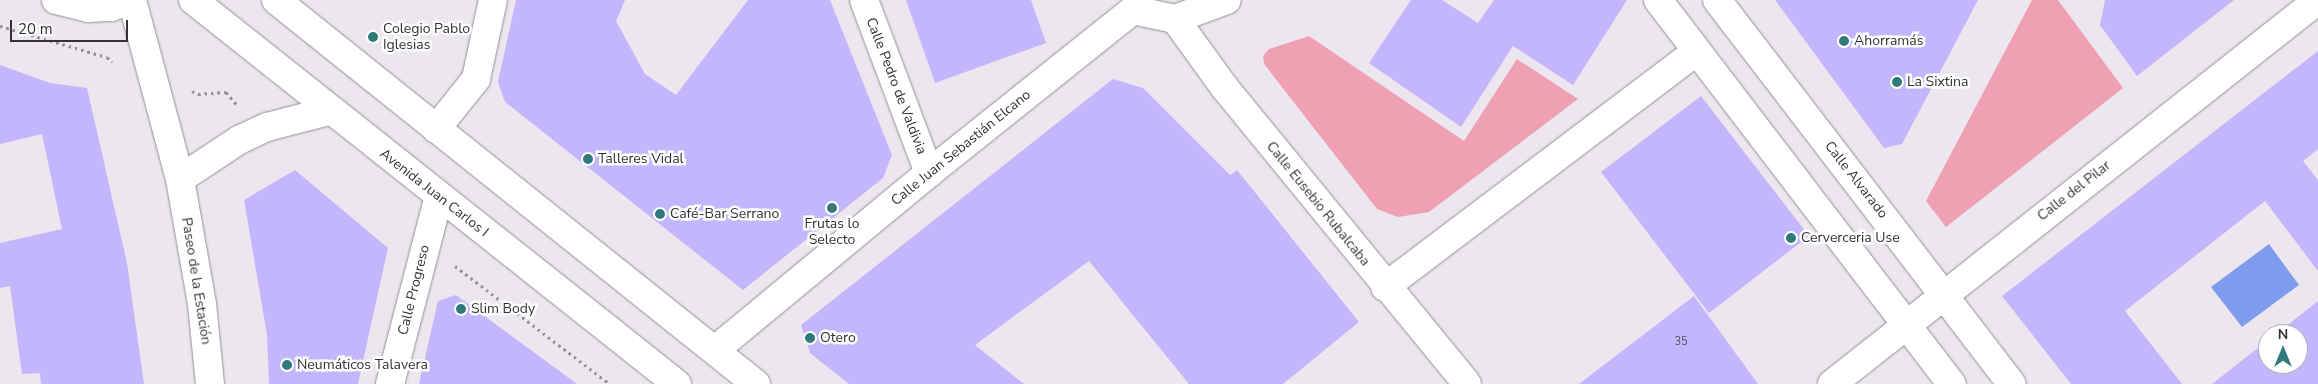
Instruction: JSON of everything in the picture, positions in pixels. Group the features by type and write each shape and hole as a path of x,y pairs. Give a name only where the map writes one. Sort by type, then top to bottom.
{"street":[{"path":"56,0 88,8 110,7 131,0"},
{"name":"Paseo de la Estación","path":"131,0 180,179 202,304 210,384"},
{"name":"Avenida Juan Carlos I","path":"193,0 329,110 677,384"},
{"path":"276,0 756,384"},
{"path":"436,129 476,79 493,0"},
{"name":"Calle Pedro de Valdivia","path":"864,0 929,173"},
{"path":"1175,19 1226,0"},
{"path":"1658,0 1952,384"},
{"name":"Calle Alvarado","path":"1717,0 2012,384"},
{"name":"Calle del Pilar","path":"1832,384 1943,294 2318,0"},
{"name":"Calle Juan Sebastián Elcano","path":"715,350 1131,5 1175,19"},
{"name":"Calle Eusebio Rubalcaba","path":"1175,19 1225,88 1385,287 1467,384"},
{"path":"1385,287 1697,51"},
{"path":"180,179 239,140 267,127 329,110"},
{"name":"Calle Progreso","path":"390,384 439,196"}],"path":[{"path":"0,26 9,26 43,40 106,57 118,67"},
{"path":"185,87 198,94 226,92 239,109"},
{"path":"464,272 610,384"}],"shaded area":[{"path":"2032,0 2058,0 2123,88 1946,227 1926,201"},
{"path":"1309,36 1464,141 1517,59 1578,99 1429,212 1398,217 1377,209 1264,64 1263,56 1269,49"}],"water":[{"path":"2269,244 2299,285 2242,327 2211,287"}],"building":[{"path":"516,0 625,0 616,21 645,74 676,95 748,0 830,0 892,155 883,178 743,290 505,102 498,82"},
{"path":"906,0 1031,0 1046,43 935,83"},
{"path":"1411,0 1442,0 1478,23 1494,0 1627,0 1573,85 1513,46 1461,127 1369,63"},
{"path":"1775,0 1978,0 1902,144 1884,148"},
{"path":"2105,0 2234,0 2137,76 2100,25"},
{"path":"2318,51 2318,149 2303,161 2318,180 2318,271 2265,201 2125,311 2182,384 2071,384 2002,296"},
{"path":"0,65 50,83 87,88 127,263 144,384 41,384 40,373 22,374 10,286 0,288 0,243 62,229 42,134 0,144"},
{"path":"1113,79 1143,88 1230,175 1237,170 1359,322 1283,384 1189,384 1089,261 975,345 1024,384 849,384 810,353 801,325"},
{"path":"1701,96 1809,236 1709,313 1601,172"},
{"path":"295,170 388,248 358,384 269,384 267,335 244,200"},
{"path":"456,295 577,384 419,384 438,301"},
{"path":"1694,296 1758,384 1579,384"},
{"path":"2318,301 2318,384 2212,384 2258,348 2258,374 2308,374 2308,324 2289,324"}],"place":[{"name":"Colegio Pablo Iglesias","path":"373,37"},
{"name":"Ahorramás","path":"1844,41"},
{"name":"La Sixtina","path":"1897,82"},
{"name":"Talleres Vidal","path":"588,159"},
{"name":"Frutas lo Selecto","path":"832,208"},
{"name":"Café-Bar Serrano","path":"660,214"},
{"name":"Cerverceria Use","path":"1791,238"},
{"name":"Slim Body","path":"461,309"},
{"name":"Otero","path":"810,338"},
{"name":"Neumáticos Talavera","path":"287,365"}]}
